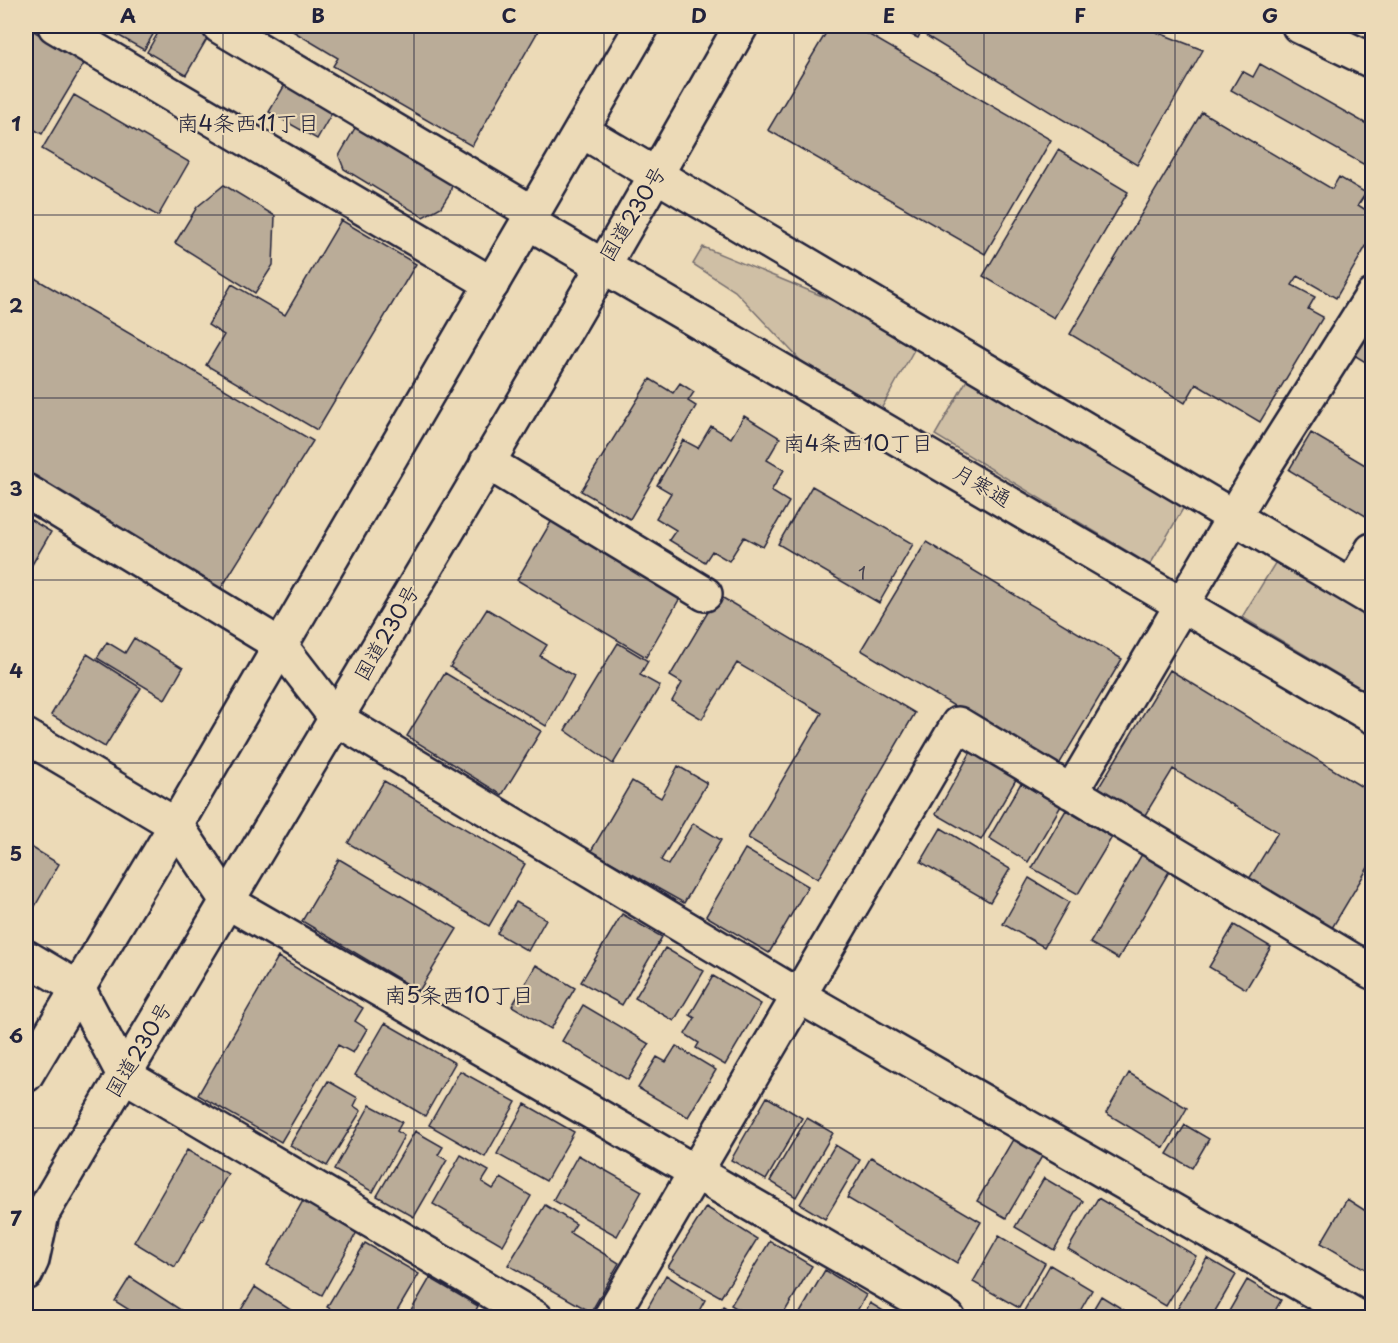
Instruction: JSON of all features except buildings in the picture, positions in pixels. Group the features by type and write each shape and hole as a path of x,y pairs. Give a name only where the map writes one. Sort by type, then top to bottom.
{"main road":[{"path":"55,26 492,284"},
{"name":"月寒通","path":"219,26 602,265 1182,603 1372,717"},
{"path":"26,1075 176,825 642,26"},
{"name":"国道230号","path":"26,1273 32,1260 31,1218 123,1075 228,902 602,265 658,175 741,26"},
{"path":"1299,26 1372,61"},
{"path":"582,131 1362,592 1372,550"},
{"path":"1071,792 1234,516 1372,296"},
{"path":"487,462 705,594"},
{"path":"26,491 280,645 337,719 799,996 1360,1317"},
{"path":"610,1317 958,724 1372,972"},
{"path":"26,736 176,825 228,902 948,1317"},
{"path":"26,957 78,988 123,1075 536,1317"}],"shaded area":[{"path":"703,247 844,305 915,348 881,409 801,361 735,291 693,264"},
{"path":"968,378 1184,507 1150,565 935,435"},
{"path":"1277,560 1372,618 1372,695 1242,617"}],"district":[{"name":"南4条西11丁目","path":"248,123"},
{"name":"南4条西10丁目","path":"858,443"},
{"name":"南5条西10丁目","path":"459,995"}]}
